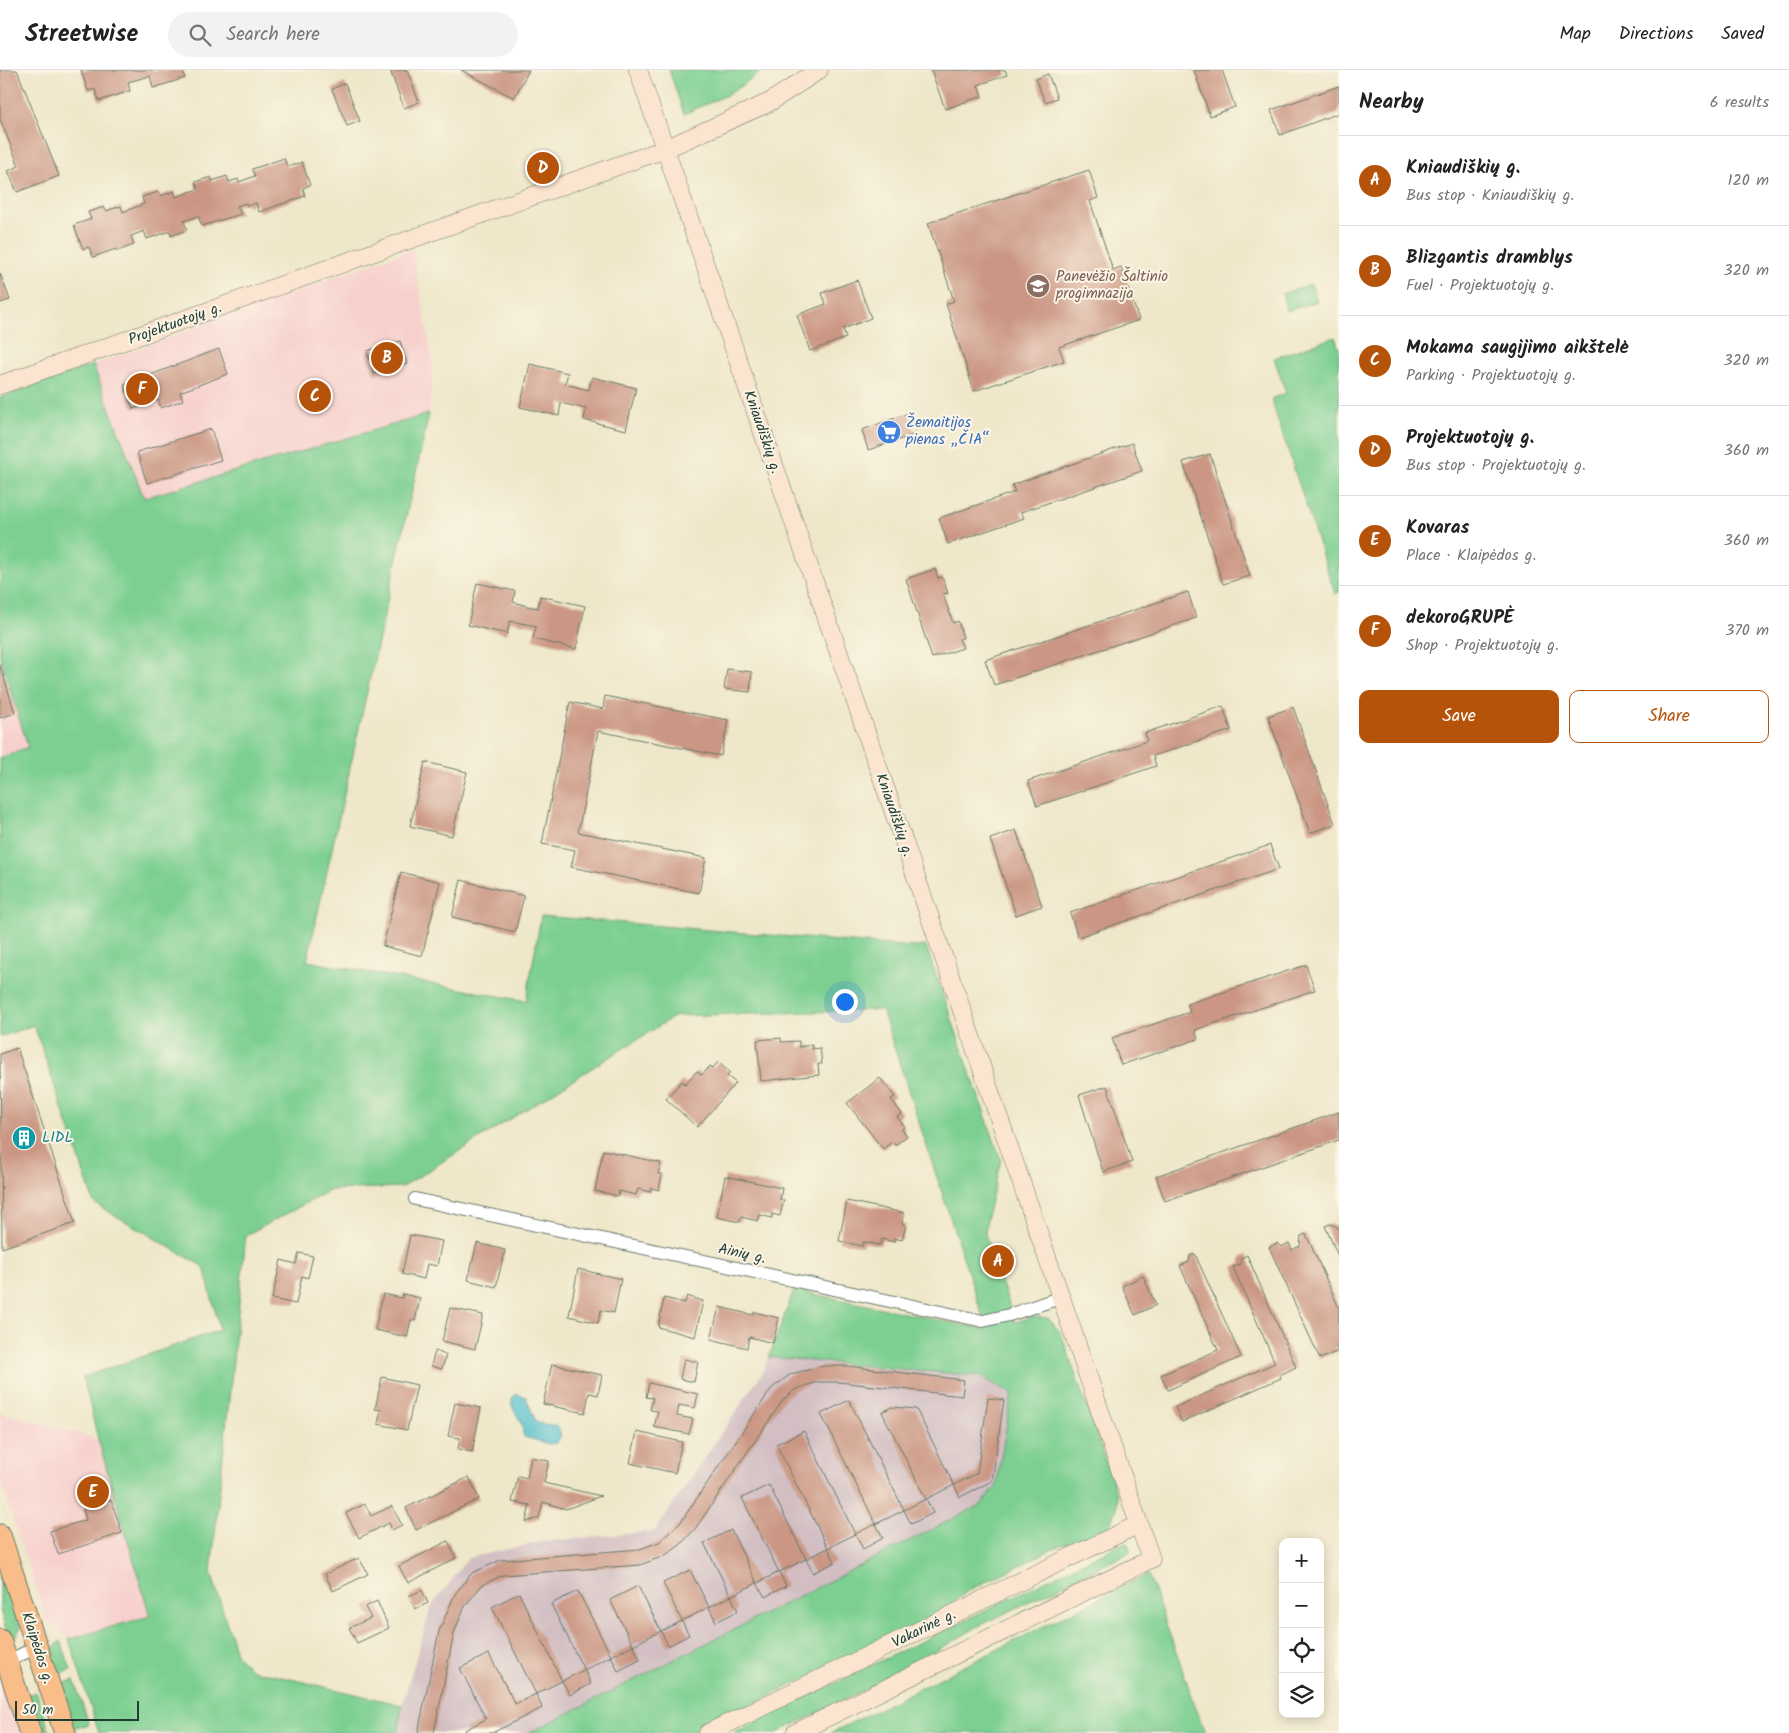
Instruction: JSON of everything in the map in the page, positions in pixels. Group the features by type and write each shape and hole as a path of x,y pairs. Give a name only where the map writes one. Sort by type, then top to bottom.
{"highway":[{"name":"Klaipėdos g.","path":"0,1535 64,1733"},
{"path":"0,1640 3,1663 30,1733"}],"main road":[{"name":"Kniaudiškių g.","path":"638,70 1151,1559 795,1733"},
{"name":"Projektuotojų g.","path":"0,385 665,149 770,102 819,70"},
{"name":"Vakarinė g.","path":"708,1733 1138,1524"}],"street":[{"name":"Ainių g.","path":"415,1199 982,1321 1009,1315 1062,1297"},
{"path":"3,1663 36,1647"}],"shaded area":[{"path":"412,249 433,363 429,414 144,498 93,365"},
{"path":"0,656 28,747 0,758"},
{"path":"769,1357 979,1376 1013,1393 996,1488 982,1504 529,1733 398,1733 402,1705 431,1607 468,1558 541,1542 655,1531 762,1373"},
{"path":"0,1412 98,1439 150,1616 69,1639 46,1619 0,1480"},
{"path":"0,1686 8,1692 21,1733 0,1733"}],"green space":[{"path":"669,70 764,70 729,94 684,114"},
{"path":"1311,284 1317,301 1287,311 1282,294"},
{"path":"1335,337 1339,349 1339,592 1335,594 1271,399 1286,393 1274,358"},
{"path":"93,365 144,498 429,414 307,961 526,1001 541,916 912,947 926,946 1001,1160 987,1217 985,1234 1015,1322 1033,1317 1048,1318 1061,1333 1117,1494 1117,1509 1108,1529 1095,1539 1063,1544 969,1590 935,1616 693,1733 529,1733 982,1504 996,1487 1012,1393 979,1376 769,1357 794,1290 987,1330 882,1010 675,1016 402,1187 331,1190 246,1235 211,1572 237,1656 252,1670 402,1705 398,1733 99,1733 69,1639 150,1616 98,1439 83,1377 220,1330 204,1267 94,1203 34,1025 0,1037 0,758 28,747 0,656 0,398"},
{"path":"1123,1543 1128,1544 1129,1553 977,1627 897,1674 777,1733 733,1733"},
{"path":"0,1563 21,1627 15,1637 7,1633 0,1610"},
{"path":"1148,1574 1205,1733 831,1733"},
{"path":"61,1641 71,1670 56,1675 52,1661 52,1652"},
{"path":"74,1680 89,1724 73,1729 58,1685"},
{"path":"36,1692 50,1733 40,1733 28,1695"}],"water":[{"path":"516,1394 526,1397 536,1422 555,1426 560,1431 561,1436 556,1443 549,1444 524,1437 521,1423 512,1404 513,1397"}],"building":[{"path":"0,70 17,70 59,176 17,192 8,171 19,166 0,119"},
{"path":"81,70 182,70 185,78 153,88 150,76 128,82 130,91 99,101 95,89 88,91"},
{"path":"390,70 407,70 419,102 404,108"},
{"path":"461,70 529,70 514,98"},
{"path":"931,70 1005,70 1007,75 978,85 982,96 945,109"},
{"path":"1194,70 1222,70 1235,107 1210,116"},
{"path":"1048,74 1057,98 1045,102 1036,79"},
{"path":"345,83 360,121 347,126 332,89"},
{"path":"1339,86 1339,113 1280,135 1271,110"},
{"path":"284,158 287,167 302,162 310,185 303,188 305,196 259,212 256,203 247,206 246,203 237,206 241,214 202,226 198,216 184,221 187,230 171,236 170,231 147,239 144,231 131,236 134,245 93,257 89,247 83,249 74,225 91,219 88,212 104,207 106,211 121,206 123,212 144,204 142,197 158,192 160,196 174,191 176,197 198,189 195,182 211,177 212,181 227,176 229,182 238,179 239,182 255,176 252,169"},
{"name":"Panevėžio Šaltinio progimnazija","path":"1089,170 1098,198 1090,201 1113,270 1121,267 1139,320 1059,347 1064,361 974,391 946,304 954,301 928,223"},
{"path":"0,273 10,300 0,303"},
{"path":"857,280 871,318 843,329 846,338 810,351 797,315 826,304 822,293"},
{"path":"400,341 407,364 374,374 367,351"},
{"path":"219,349 228,374 180,392 183,400 161,408 158,400 133,409 124,385"},
{"path":"530,364 568,373 565,384 589,390 592,377 636,388 626,430 584,420 586,409 561,403 559,416 520,407"},
{"name":"Žemaitijos pienas „ČIA“","path":"909,413 916,434 868,450 862,430"},
{"path":"211,429 221,460 147,483 137,452"},
{"path":"1132,443 1142,471 1021,512 1024,518 948,544 939,518 1015,492 1012,485"},
{"path":"1210,454 1250,576 1223,584 1183,462"},
{"path":"935,569 938,578 942,577 948,593 943,594 953,623 958,621 963,638 959,639 963,648 932,658 906,579"},
{"path":"477,583 515,591 513,602 527,606 538,608 540,596 585,606 576,649 533,639 536,626 510,621 507,634 468,625"},
{"path":"1188,592 1196,618 994,685 985,660"},
{"path":"0,664 15,713 0,718"},
{"path":"727,669 752,672 750,692 724,689"},
{"path":"605,696 728,720 721,756 598,731 578,832 706,858 699,893 571,867 575,850 542,844 570,702 603,709"},
{"path":"1223,706 1231,730 1153,756 1156,766 1037,806 1028,781 1147,741 1145,733"},
{"path":"1293,707 1335,824 1310,833 1268,716"},
{"path":"425,762 467,772 452,836 410,826"},
{"path":"1016,830 1042,906 1016,915 990,839"},
{"path":"1270,845 1279,869 1078,937 1070,913"},
{"path":"401,872 440,882 422,956 383,946"},
{"path":"461,880 524,896 515,932 452,917"},
{"path":"1306,965 1315,990 1195,1030 1198,1039 1121,1065 1112,1038 1190,1012 1187,1004"},
{"path":"781,1038 781,1042 799,1041 799,1047 812,1045 812,1049 820,1048 822,1064 818,1064 819,1075 761,1081 757,1040"},
{"name":"LIDL","path":"17,1048 75,1223 2,1248 0,1054"},
{"path":"718,1062 730,1073 727,1076 736,1083 697,1127 666,1099 682,1081 685,1084 697,1071 702,1075 710,1066 713,1068"},
{"path":"880,1078 895,1097 891,1099 902,1114 897,1117 905,1127 902,1129 907,1136 895,1145 892,1142 883,1149 847,1103"},
{"path":"1107,1086 1132,1162 1103,1172 1079,1095"},
{"path":"1339,1112 1339,1140 1165,1201 1156,1176"},
{"path":"603,1150 661,1163 658,1174 662,1174 659,1190 651,1188 650,1192 638,1189 636,1195 619,1191 618,1196 595,1191"},
{"path":"725,1176 782,1188 780,1200 784,1200 780,1216 772,1214 772,1218 760,1215 758,1221 741,1217 740,1222 717,1217"},
{"path":"847,1201 904,1213 902,1224 906,1225 902,1240 894,1238 894,1242 882,1239 880,1245 863,1242 862,1246 839,1241"},
{"path":"1331,1224 1339,1228 1339,1258 1325,1226"},
{"path":"1306,1234 1339,1308 1339,1343 1335,1345 1338,1351 1320,1359 1269,1247 1277,1243 1281,1247 1289,1243 1292,1250 1300,1246 1301,1236"},
{"path":"410,1235 442,1241 437,1266 427,1264 424,1279 402,1274"},
{"path":"477,1243 505,1250 496,1287 468,1280"},
{"path":"299,1253 313,1256 308,1278 302,1276 296,1304 272,1299 281,1260 296,1264"},
{"path":"1195,1254 1241,1357 1168,1390 1161,1375 1218,1350 1180,1266 1189,1262 1190,1256"},
{"path":"1247,1255 1296,1367 1280,1375 1281,1378 1182,1422 1175,1407 1275,1363 1233,1267 1241,1264 1241,1258"},
{"path":"578,1269 621,1279 614,1313 601,1310 598,1323 569,1316"},
{"path":"1143,1276 1156,1305 1135,1315 1122,1286"},
{"path":"383,1294 402,1298 403,1294 420,1298 415,1321 411,1320 407,1337 375,1330"},
{"path":"687,1296 703,1301 695,1337 658,1327 664,1298 685,1303"},
{"path":"719,1307 753,1315 754,1312 779,1318 773,1343 749,1337 747,1348 711,1339"},
{"path":"450,1308 483,1315 475,1349 442,1341"},
{"path":"435,1351 446,1355 442,1369 431,1366"},
{"path":"684,1359 698,1362 694,1382 680,1379"},
{"path":"552,1364 602,1375 598,1395 589,1393 585,1413 543,1404"},
{"path":"824,1366 847,1366 964,1380 962,1396 839,1382 817,1382 796,1389 783,1400 695,1529 679,1546 664,1556 640,1565 503,1575 482,1585 465,1606 454,1633 434,1733 418,1733 439,1631 455,1594 472,1573 501,1560 640,1549 659,1542 680,1523 772,1388 791,1374"},
{"path":"382,1377 417,1385 407,1430 378,1424 381,1410 375,1409"},
{"path":"649,1383 698,1394 695,1408 679,1405 677,1416 693,1419 689,1434 654,1427 658,1411 650,1410 653,1398 646,1397"},
{"path":"988,1398 1004,1400 992,1481 960,1497 954,1485 977,1473"},
{"path":"849,1400 904,1510 876,1524 821,1414"},
{"path":"455,1403 481,1408 472,1452 458,1449 460,1438 448,1436"},
{"path":"892,1407 916,1409 954,1485 926,1499 882,1412"},
{"path":"804,1431 855,1534 828,1548 776,1444"},
{"path":"637,1432 682,1442 675,1473 630,1463"},
{"path":"531,1457 549,1461 544,1483 601,1496 566,1509 543,1502 539,1518 526,1522 530,1505 512,1502 518,1476 527,1478"},
{"path":"469,1477 479,1499 416,1530 406,1508"},
{"path":"102,1479 109,1497 84,1505 78,1487"},
{"path":"769,1485 806,1559 779,1572 742,1498"},
{"path":"926,1499 933,1513 911,1524 904,1510"},
{"path":"111,1500 122,1533 58,1554 50,1531 86,1520 83,1509"},
{"path":"365,1504 371,1516 392,1506 402,1525 392,1530 389,1523 359,1538 346,1513"},
{"path":"876,1524 883,1538 863,1549 855,1534"},
{"path":"731,1530 757,1583 731,1596 704,1543"},
{"path":"448,1541 456,1558 408,1583 399,1566"},
{"path":"828,1548 835,1562 813,1573 806,1559"},
{"path":"359,1558 368,1574 333,1591 325,1574"},
{"path":"690,1570 709,1607 682,1621 663,1583"},
{"path":"779,1572 786,1586 765,1597 757,1583"},
{"path":"638,1586 661,1631 633,1645 610,1600"},
{"path":"422,1590 428,1603 415,1609 409,1596"},
{"path":"578,1591 611,1656 584,1670 551,1604"},
{"path":"519,1593 562,1681 536,1694 492,1607"},
{"path":"731,1596 738,1611 716,1622 709,1607"},
{"path":"377,1601 389,1628 357,1643 349,1628 371,1618 365,1607"},
{"path":"682,1621 689,1635 668,1646 661,1631"},
{"path":"633,1645 640,1660 618,1671 611,1656"},
{"path":"489,1654 515,1704 536,1694 542,1708 492,1733 467,1733 465,1730 486,1719 460,1668"},
{"path":"584,1670 591,1684 570,1695 562,1681"}],"place":[{"name":"Projektuotojų g.","path":"543,168"},
{"name":"Panevėžio Šaltinio progimnazija","path":"1038,286"},
{"name":"Blizgantis dramblys","path":"387,358"},
{"name":"dekoroGRUPĖ","path":"142,389"},
{"name":"Mokama saugijimo aikštelė","path":"315,396"},
{"name":"Žemaitijos pienas „ČIA“","path":"889,432"},
{"name":"LIDL","path":"24,1138"},
{"name":"Kniaudiškių g.","path":"998,1261"},
{"name":"Kovaras","path":"93,1492"}]}
